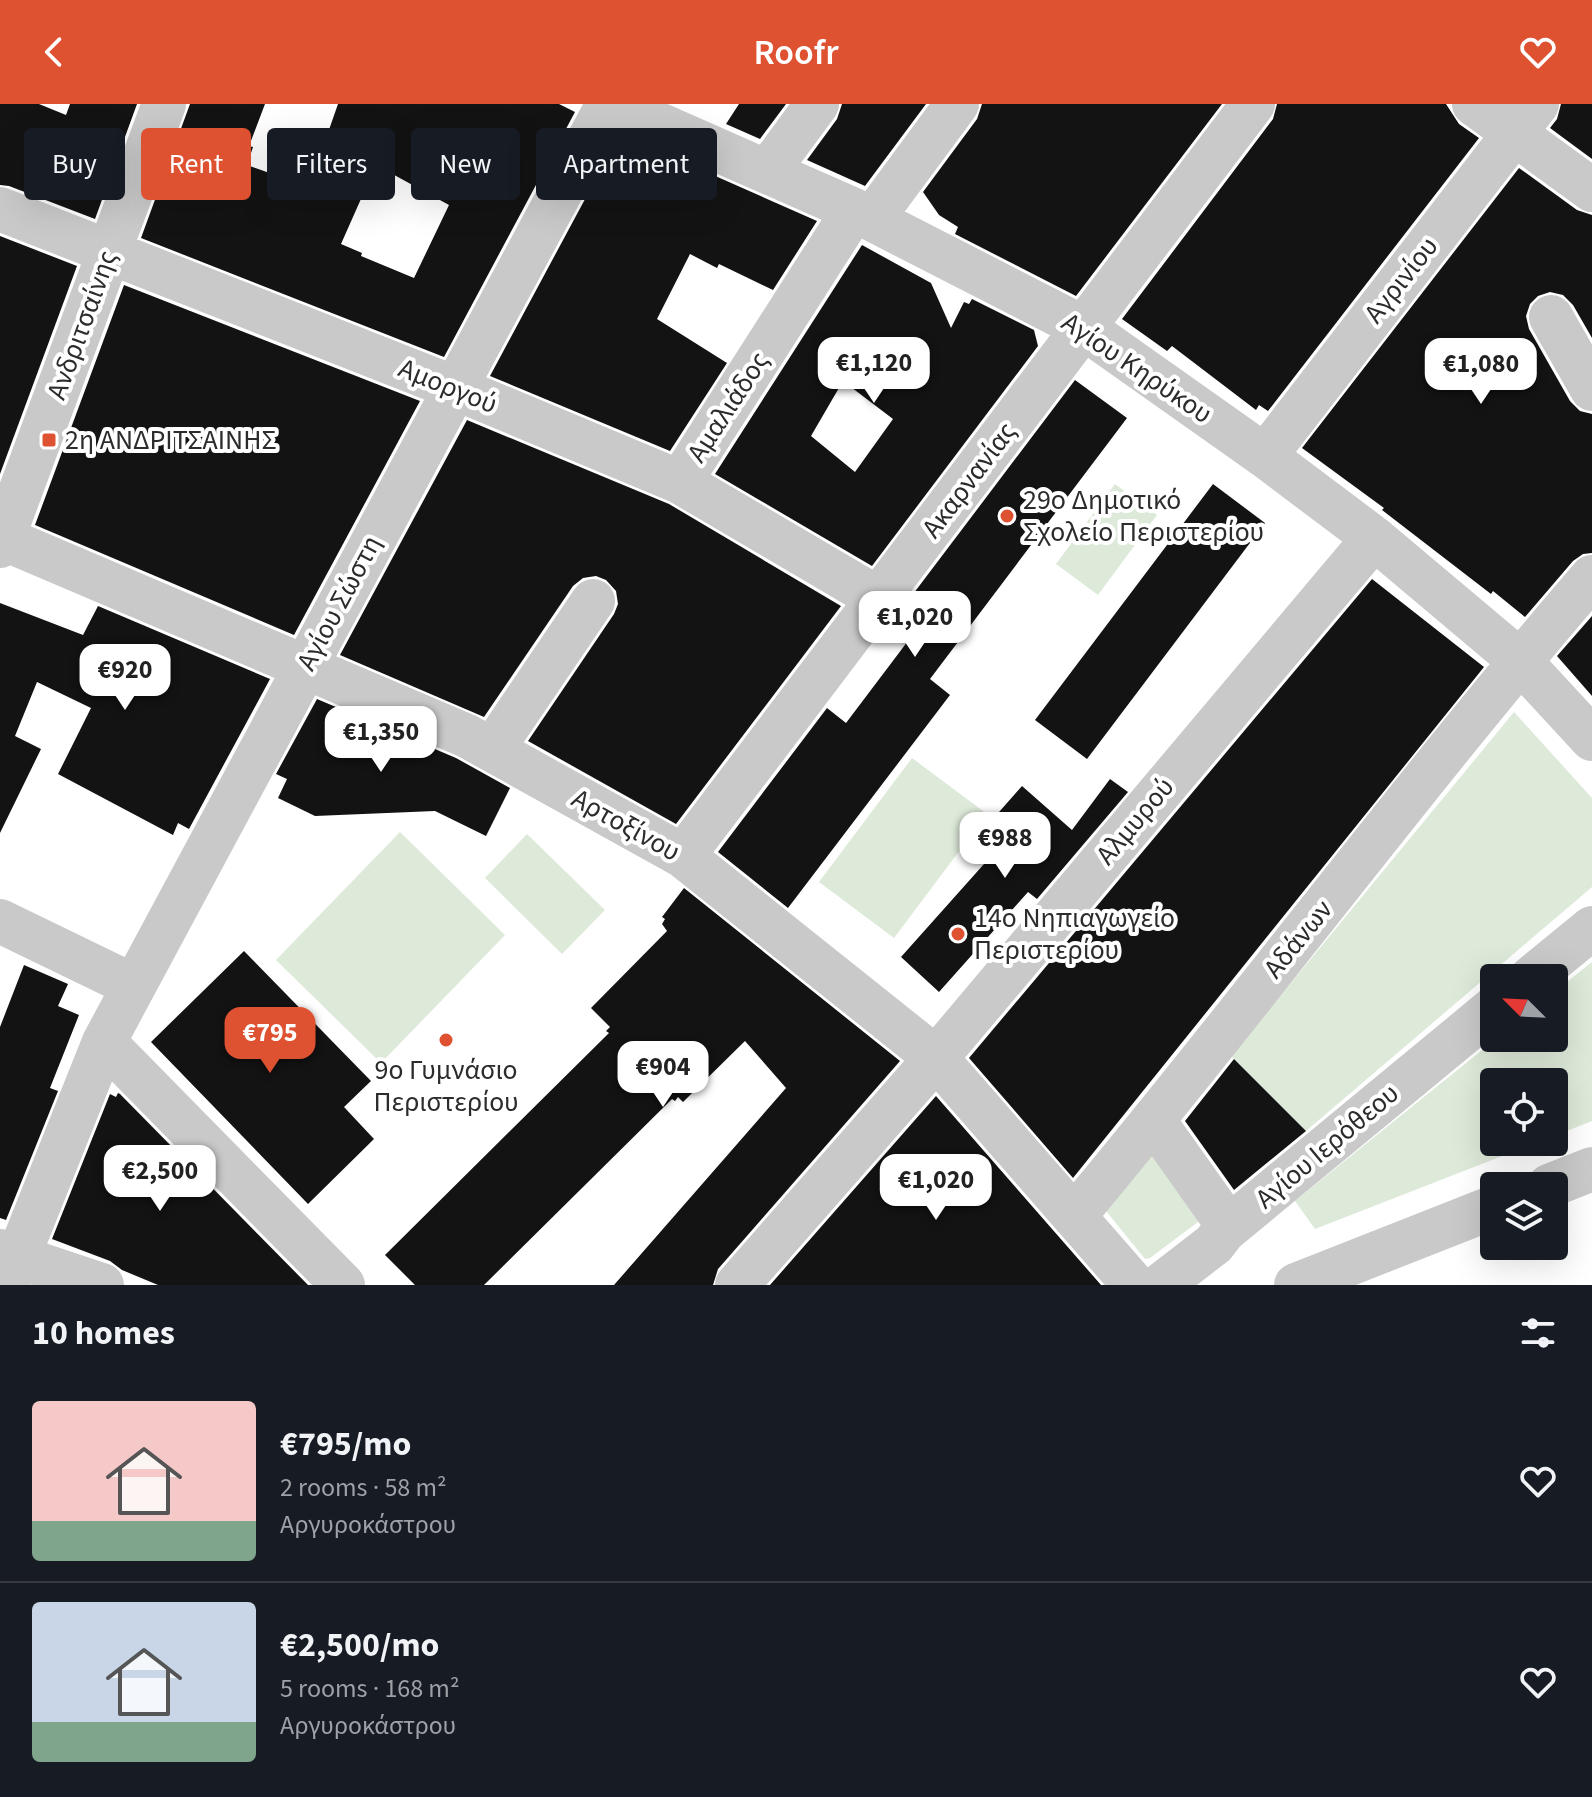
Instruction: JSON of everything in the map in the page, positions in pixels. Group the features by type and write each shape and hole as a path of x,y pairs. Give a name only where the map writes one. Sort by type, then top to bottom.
{"street":[{"name":"Ανδριτσαίνης","path":"1,541 164,104"},
{"name":"Αγίου Κηρύκου","path":"610,104 863,215 1084,328 1265,456 1374,538 1520,661 1592,739"},
{"name":"Αγίου Σώστη","path":"9,1264 104,1042 610,104"},
{"path":"767,172 817,104"},
{"name":"Αμαλιάδος","path":"680,482 863,215 957,104"},
{"name":"Ακαρνανίας","path":"683,856 1253,104"},
{"path":"1474,104 1525,119 1592,190"},
{"name":"Αγρινίου","path":"1265,456 1525,119"},
{"name":"Αμοργού","path":"0,209 455,388 680,482 879,599"},
{"path":"1551,317 1592,389"},
{"name":"Αλμυρού","path":"737,1285 936,1058 1374,538"},
{"name":"Αρτοξίνου","path":"1,541 467,736 683,856 936,1058 1134,1285"},
{"name":"Αδάνων","path":"1075,1215 1154,1121 1520,661 1592,577"},
{"path":"492,750 593,601"},
{"path":"0,921 134,986"},
{"path":"1548,964 1592,928"},
{"name":"Αγίου Ιερόθεου","path":"1161,1285 1480,1020"},
{"path":"104,1042 343,1285"},
{"path":"1154,1121 1222,1217 1224,1231"},
{"path":"1568,1178 1592,1169"},
{"path":"1296,1285 1480,1213"},
{"path":"9,1264 102,1285"}],"green space":[{"path":"1115,484 1157,515 1098,595 1056,564"},
{"path":"1514,712 1592,798 1592,887 1502,964 1480,964 1480,983 1306,1131 1231,1056"},
{"path":"912,758 987,814 894,938 819,882"},
{"path":"400,832 505,935 381,1063 276,960"},
{"path":"527,834 605,910 562,954 485,878"},
{"path":"1592,962 1592,1121 1568,1130 1568,1068 1480,1068 1480,1156 1502,1156 1315,1229 1295,1201 1480,1052 1568,1052 1568,981"},
{"path":"1154,1150 1202,1219 1145,1259 1106,1211"}],"building":[{"path":"0,104 39,104 66,115 70,104 137,104 125,137 125,128 24,128 24,192 0,185"},
{"path":"190,104 265,104 251,141 251,128 181,128"},
{"path":"338,104 559,104 575,112 566,128 536,128 536,185 444,357 141,238 155,200 251,200 251,166 267,172 267,200 360,200 341,244 362,253 361,256 414,278 449,205 440,200 520,200 520,128 411,128 411,184 395,175 395,128 330,128"},
{"path":"739,104 786,104 760,139 726,124"},
{"path":"842,104 926,104 865,186 807,160 837,119"},
{"path":"982,104 1222,104 1076,296 955,234 958,227 939,215 923,192 977,119"},
{"path":"1277,104 1446,104 1459,124 1479,138 1268,411 1259,405 1256,410 1172,346 1167,351 1122,319 1273,119"},
{"path":"1561,104 1592,104 1592,159 1550,128 1557,119"},
{"path":"1519,168 1577,210 1592,215 1592,338 1573,305 1563,295 1550,292 1538,296 1530,304 1526,316 1529,329 1570,401 1580,411 1592,414 1592,553 1583,554 1573,561 1525,617 1302,448"},
{"path":"717,177 817,221 773,290 690,254 657,319 727,363 670,451 490,376 585,200 717,200"},
{"path":"45,200 102,200 95,219"},
{"path":"0,236 77,266 0,474"},
{"path":"862,245 931,283 951,328 964,302 969,304 972,299 1034,330 1038,346 872,566 715,474","holes":["843,381 893,419 855,472 811,436"]},
{"path":"124,285 420,401 294,635 35,525"},
{"path":"1075,380 1127,418 930,679 950,695 788,908 718,852 827,708 846,723 917,629 898,614"},
{"path":"467,420 669,504 841,606 676,824 528,741 614,614 618,604 616,591 606,580 596,576 583,578 573,586 484,717 340,655"},
{"path":"1213,484 1265,523 1087,759 1035,720"},
{"path":"1372,579 1484,667 1073,1178 969,1058"},
{"path":"0,603 83,635 98,606 270,679 189,829 178,823 173,835 58,774 91,708 37,682 15,736 41,749 0,833"},
{"path":"1592,616 1592,696 1557,656"},
{"path":"317,699 456,758 510,788 486,836 435,811 315,816 278,798 287,779 276,774"},
{"path":"1110,779 1128,792 1037,899 1028,892 939,992 901,957 984,864 979,860 1005,831 992,820 1022,786 1072,830"},
{"path":"684,888 900,1061 718,1269 713,1285 614,1285 786,1088 745,1041 683,1102 678,1097 675,1101 672,1099 484,1285 415,1285 385,1255 609,1033 606,1031 610,1027 591,1008 667,931 662,917"},
{"path":"244,951 371,1081 344,1107 374,1139 308,1204 151,1042"},
{"path":"24,965 68,984 58,1006 79,1015 50,1088 58,1091 6,1220 0,1218 0,1027"},
{"path":"1234,1059 1306,1131 1234,1190 1185,1121"},
{"path":"118,1093 308,1285 158,1285 122,1270 110,1261 52,1239 110,1094 116,1097"},
{"path":"936,1096 1101,1285 770,1285"}],"place":[{"name":"2η ΑΝΔΡΙΤΣΑΙΝΗΣ","path":"49,440"},
{"name":"29o Δημοτικό Σχολείο Περιστερίου","path":"1007,516"},
{"name":"14ο Νηπιαγωγείο Περιστερίου","path":"958,934"},
{"name":"9ο Γυμνάσιο Περιστερίου","path":"446,1040"}]}
